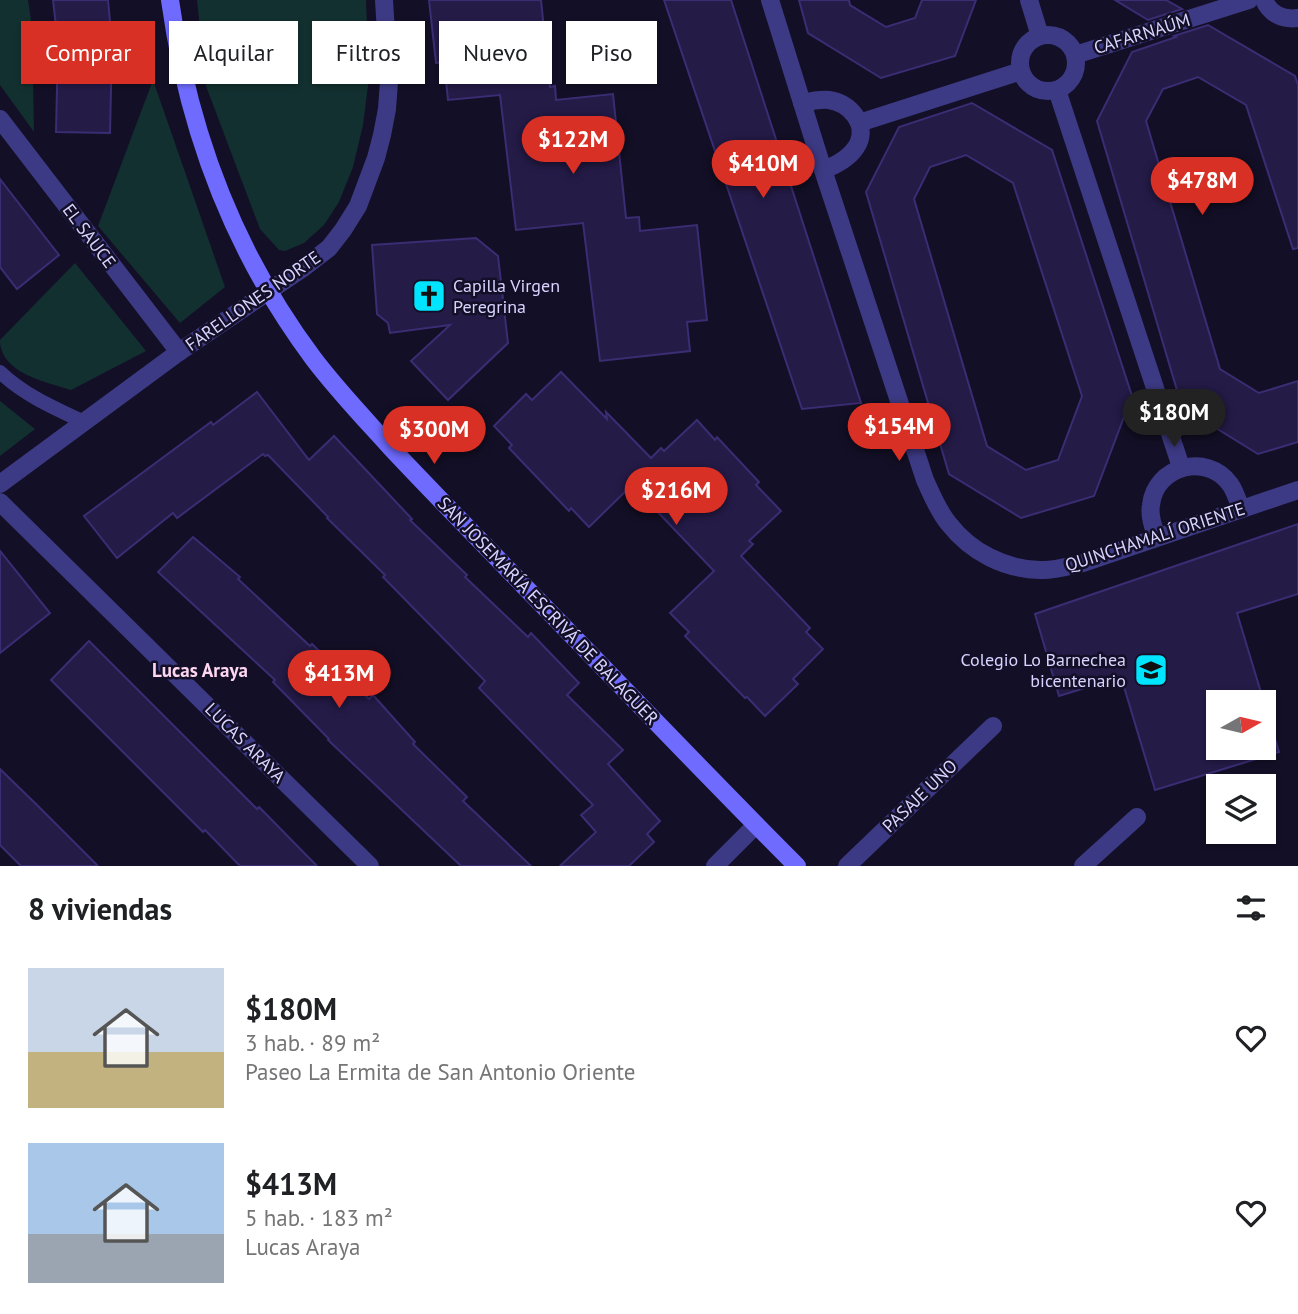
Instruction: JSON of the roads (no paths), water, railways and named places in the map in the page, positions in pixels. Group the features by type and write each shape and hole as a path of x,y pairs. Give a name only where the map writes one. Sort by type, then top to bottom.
{"street":[{"name":"SAN JOSEMARÍA ESCRIVÁ DE BALAGUER","path":"170,0 187,94 221,195 269,292 312,356 338,390 415,473 797,866"},
{"name":"FARELLONES NORTE","path":"0,484 179,352 329,248 358,206 382,135 389,82 384,0"},
{"name":"QUINCHAMALÍ ORIENTE","path":"770,0 925,480 937,506 963,539 1001,563 1042,570 1083,563 1298,490"},
{"path":"1029,0 1040,36"},
{"name":"CAFARNAÚM","path":"1075,55 1249,0"},
{"path":"1264,0 1266,6 1278,16 1298,18"},
{"path":"1048,34 1062,38 1075,55 1073,76 1058,90 1043,91 1036,88 1021,71 1023,50 1033,39 1040,36 1048,34"},
{"path":"859,122 1021,71"},
{"path":"1058,90 1181,467"},
{"path":"802,103 819,100 835,102 849,109 859,122 859,142 854,149 844,159 823,170"},
{"name":"EL SAUCE","path":"0,119 179,352"},
{"path":"1157,537 1150,514 1154,491 1170,472 1181,467 1195,465 1221,474 1231,485 1241,509"},
{"name":"LUCAS ARAYA","path":"0,502 370,866"},
{"name":"PASAJE UNO","path":"847,866 993,726"},
{"path":"1083,866 1137,817"},
{"path":"715,866 756,825"}],"lane":[{"path":"0,372 15,387 84,422"}],"place":[{"name":"Capilla Virgen Peregrina","path":"429,296"},
{"name":"Colegio Lo Barnechea bicentenario","path":"1151,670"}],"district":[{"name":"Lucas Araya","path":"200,670"}]}
